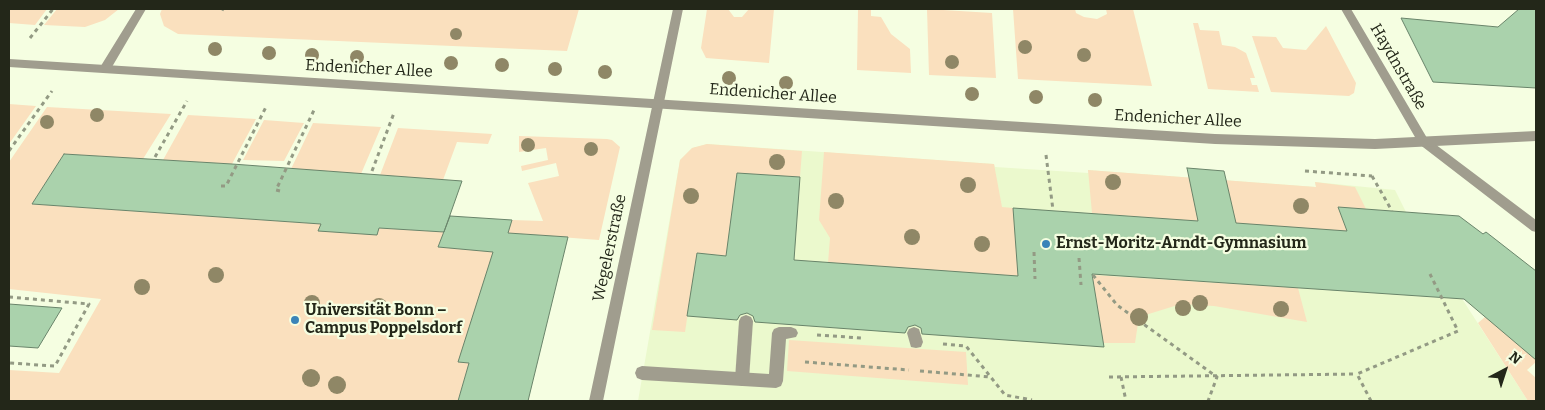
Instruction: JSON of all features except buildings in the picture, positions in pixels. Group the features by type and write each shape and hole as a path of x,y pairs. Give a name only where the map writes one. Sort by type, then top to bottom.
{"street":[{"path":"105,68 141,9"},
{"name":"Wegelerstraße","path":"596,401 678,9"},
{"name":"Haydnstraße","path":"1346,9 1423,141"},
{"name":"Endenicher Allee","path":"9,63 1215,139 1375,144 1536,136"},
{"path":"1423,141 1536,227"},
{"path":"742,379 746,321"},
{"path":"642,373 776,381 779,333 791,333"}],"path":[{"path":"9,152 69,67"},
{"path":"155,157 202,75"},
{"path":"221,186 226,186 280,80"},
{"path":"280,191 276,190 328,83"},
{"path":"372,171 404,87"},
{"path":"1045,152 1052,210"},
{"path":"1304,171 1372,176 1392,211"},
{"path":"1034,252 1035,279"},
{"path":"1079,258 1080,285"},
{"path":"1093,274 1116,305 1217,377"},
{"path":"1109,377 1357,374 1458,331 1430,274"},
{"path":"9,297 89,304 54,366 9,363"},
{"path":"791,333 862,338"},
{"path":"940,344 966,346 1005,395 1032,400"},
{"path":"777,360 991,377"},
{"path":"1357,374 1371,401"},
{"path":"1208,401 1217,377"},
{"path":"1121,378 1126,401"}],"shaded area":[{"path":"9,9 47,9 35,25 9,23"},
{"path":"57,9 119,9 105,20 85,27 44,25"},
{"path":"162,9 579,9 567,51 178,34 164,26 160,14"},
{"path":"707,9 728,9 734,17 742,17 749,9 774,9 769,63 706,58 701,48"},
{"path":"858,9 871,9 871,16 881,17 891,34 910,49 911,73 857,70"},
{"path":"927,9 992,13 996,78 929,75"},
{"path":"1013,9 1075,9 1076,13 1084,17 1097,19 1107,14 1106,9 1133,9 1152,86 1018,79"},
{"path":"1193,23 1198,23 1200,30 1219,31 1222,45 1235,47 1246,53 1255,78 1250,78 1252,85 1257,85 1259,92 1208,89"},
{"path":"1326,26 1356,83 1354,93 1349,96 1271,92 1252,36 1276,37 1283,48 1306,50"},
{"path":"9,104 36,106 9,144"},
{"path":"47,107 171,114 143,159 64,154 32,204 321,224 377,235 379,228 444,232 438,247 502,252 459,362 469,363 458,401 9,401 9,370 59,373 101,299 9,289 9,162"},
{"path":"188,115 256,119 232,164 163,160"},
{"path":"264,120 304,123 284,161 243,160"},
{"path":"313,123 381,127 361,174 291,169"},
{"path":"398,128 492,134 488,144 457,142 443,180 380,175"},
{"path":"519,136 607,139 612,140 620,147 599,240 508,233 512,220 543,221 528,183 559,176 556,163 522,171 521,166 548,160 546,148 519,152"},
{"name":"Ernst-Moritz-Arndt-Gymnasium","path":"707,144 994,164 995,167 1088,173 1088,170 1316,187 1315,182 1395,190 1406,212 1528,401 638,401 680,160 692,148"},
{"path":"707,144 802,151 800,177 737,173 728,241 731,256 697,253 685,332 652,330 680,160 692,148"},
{"path":"824,152 994,164 1002,207 1013,208 1019,276 828,263 830,238 819,220"},
{"path":"1088,170 1316,187 1315,182 1355,187 1366,209 1338,207 1347,232 1092,213"},
{"path":"1092,275 1298,288 1307,322 1214,306 1181,304 1139,317 1135,343 1103,343"},
{"path":"1485,317 1523,337 1536,348 1536,362 1527,370 1536,378 1536,401 1528,401 1478,323"},
{"path":"789,340 966,352 968,385 787,371"}],"place":[{"name":"Ernst-Moritz-Arndt-Gymnasium","path":"1046,244"},
{"name":"Universität Bonn – Campus Poppelsdorf","path":"295,320"}]}
